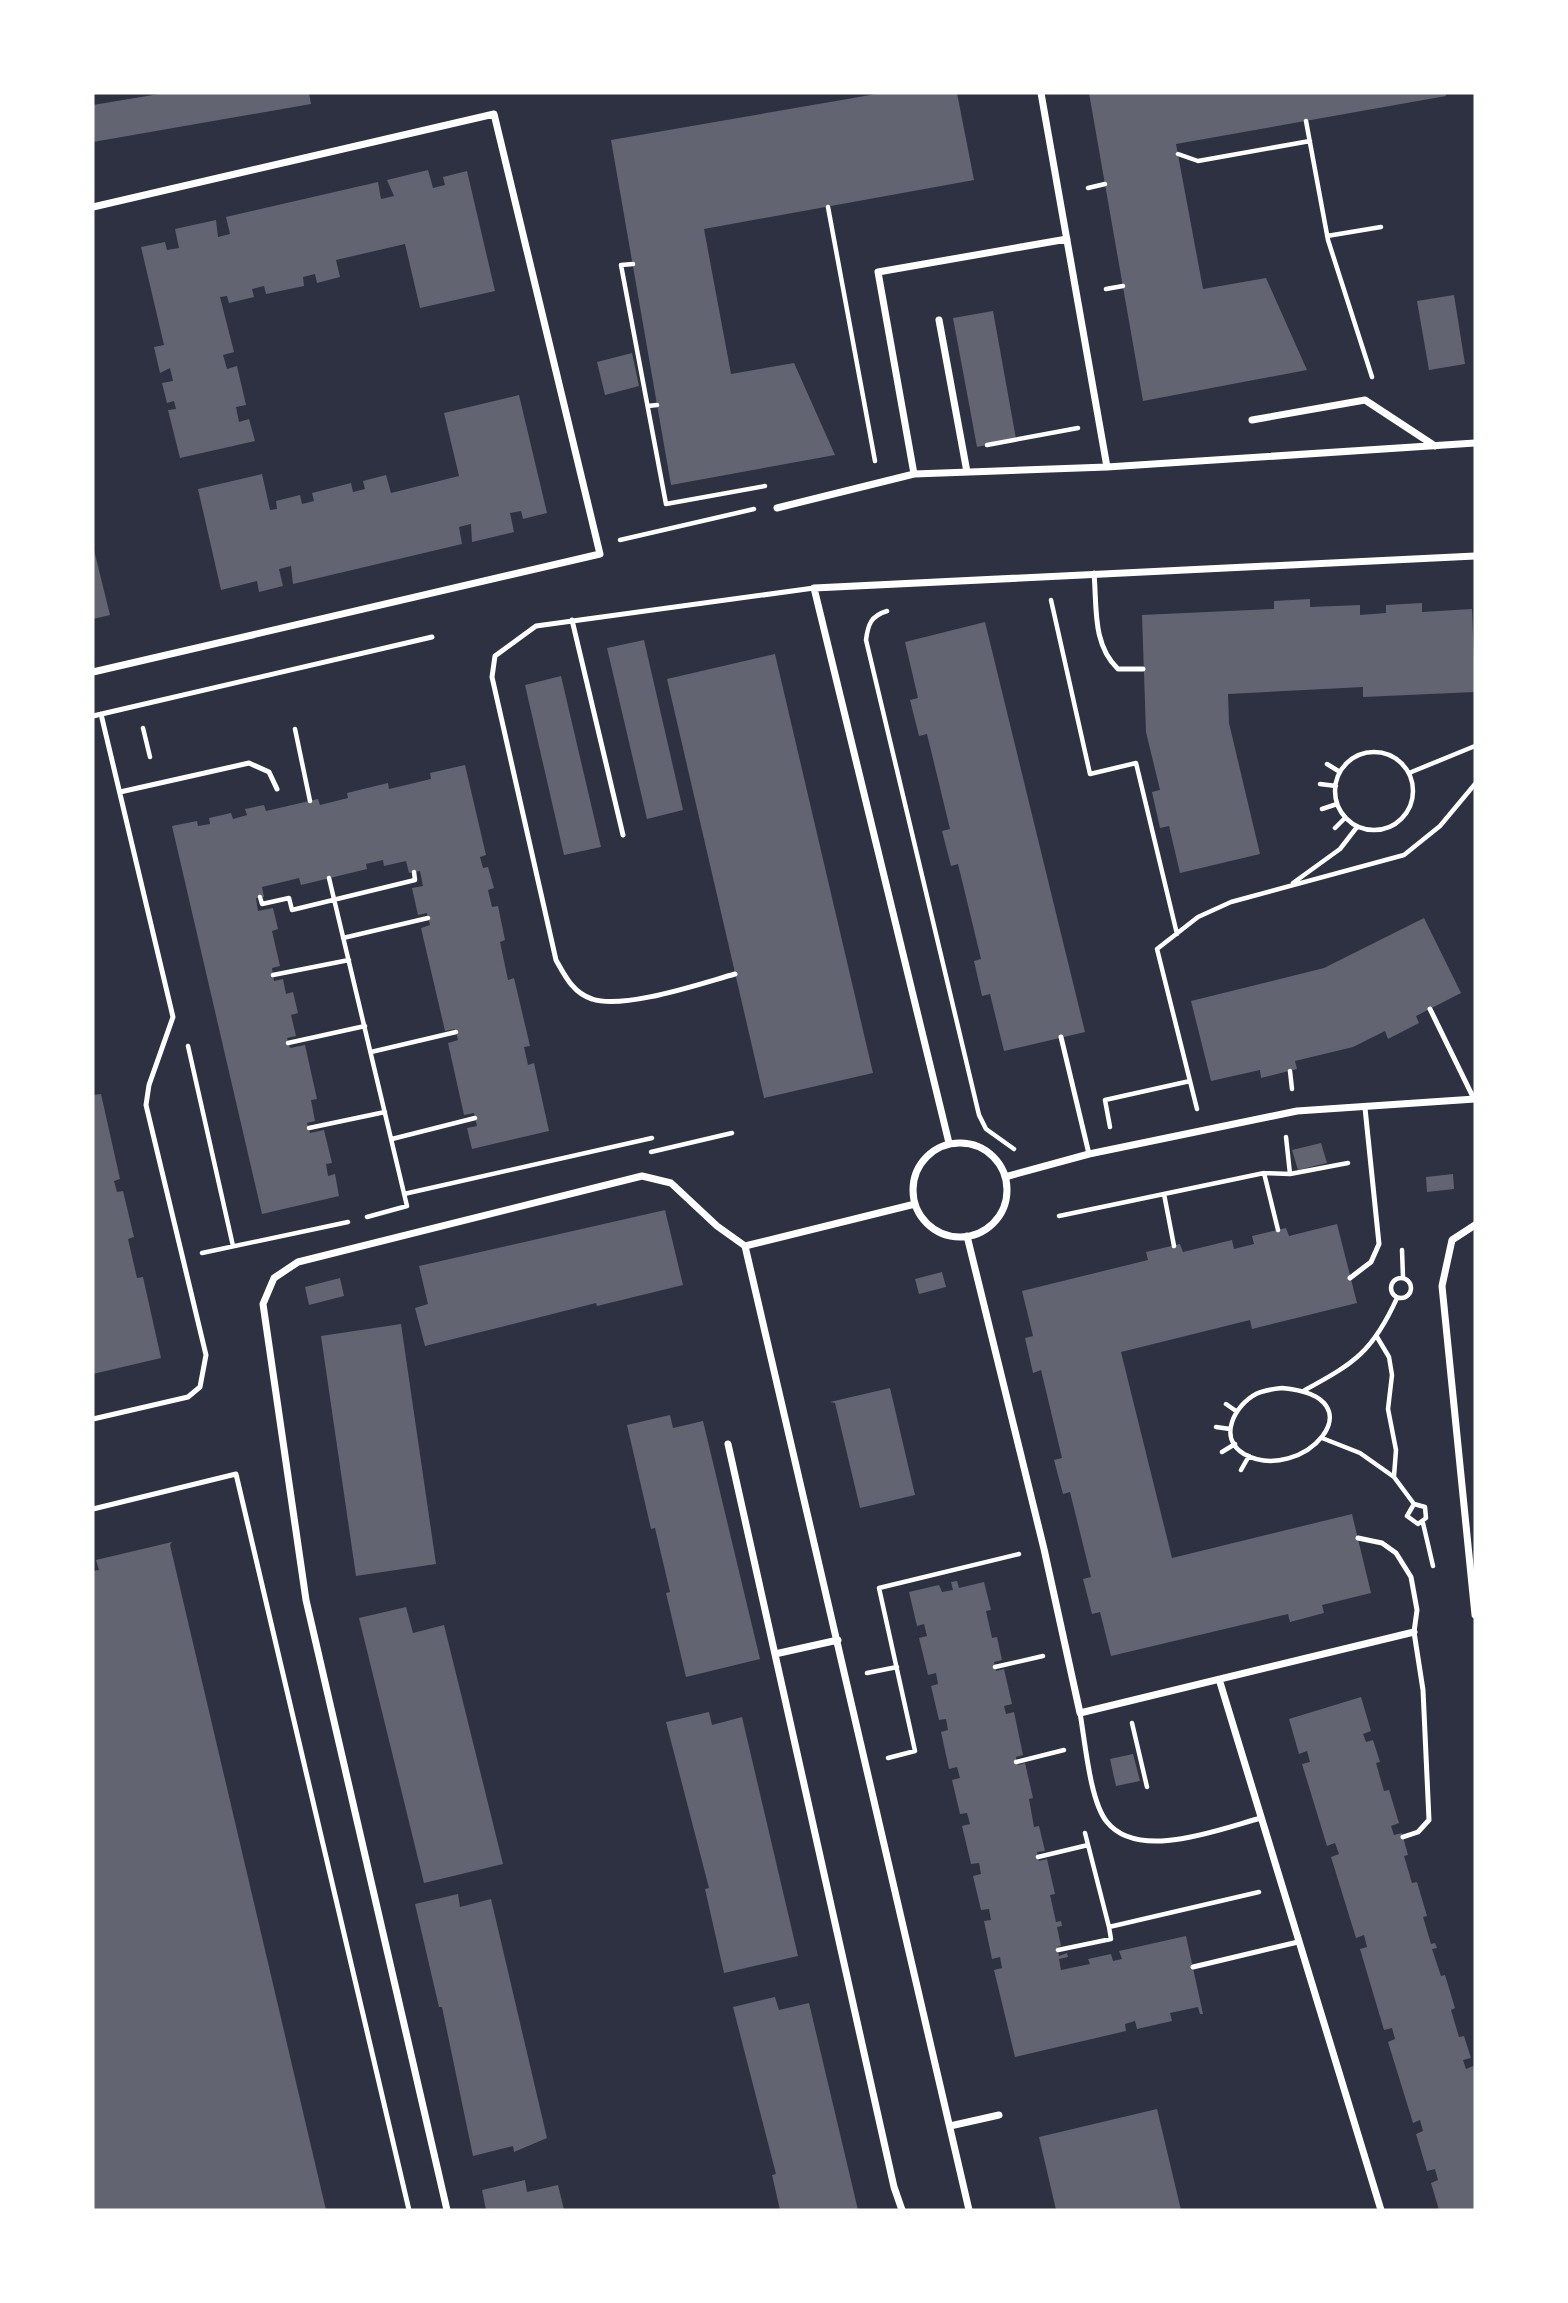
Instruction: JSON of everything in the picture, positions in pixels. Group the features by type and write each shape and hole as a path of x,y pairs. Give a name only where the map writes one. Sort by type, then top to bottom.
{"street":[{"path":"1041,93 1107,467"},
{"path":"93,207 494,114 600,554 93,672"},
{"path":"914,474 878,272 1067,239"},
{"path":"939,320 967,472"},
{"path":"1252,420 1365,400 1436,446"},
{"path":"777,508 914,474 1107,467 1475,443"},
{"path":"949,1143 814,588 1475,556"},
{"path":"1005,1177 1089,1154 1297,1111 1475,1099"},
{"path":"949,1143 970,1143 989,1152 1005,1177 1006,1197 999,1216 985,1230 967,1236 939,1232 924,1220 915,1204 913,1184 919,1166 932,1152 949,1143"},
{"path":"447,2210 306,1600 263,1304 274,1279 298,1262 642,1176 671,1183 717,1226 745,1246 969,2210"},
{"path":"745,1246 915,1204"},
{"path":"1475,1225 1452,1240 1442,1286 1475,1615"},
{"path":"967,1236 1044,1549 1080,1713 1414,1632"},
{"path":"727,1444 894,2187 902,2210"},
{"path":"775,1654 838,1640"},
{"path":"1219,1679 1381,2210"},
{"path":"950,2126 999,2115"}],"lane":[{"path":"1094,573 1099,639 1107,659 1118,669 1143,669"},
{"path":"736,974 645,999 593,1000 571,986 556,960 492,677 495,656 536,625 814,588"},
{"path":"572,620 623,835"},
{"path":"93,716 432,637"},
{"path":"93,1419 188,1397 200,1387 205,1356 146,1105 149,1085 173,1017 101,714"},
{"path":"121,792 249,763 269,772 277,789"},
{"path":"1430,1009 1475,1099"},
{"path":"1061,1037 1089,1154"},
{"path":"1350,1278 1371,1262 1379,1244 1365,1108"},
{"path":"93,1510 236,1474 408,2210"},
{"path":"1358,1538 1382,1543 1396,1553 1411,1577 1417,1610 1414,1632 1423,1690 1429,1819 1418,1832 1404,1836"},
{"path":"1080,1713 1098,1800 1107,1823 1128,1836 1150,1841 1185,1839 1261,1818"},
{"path":"1193,1967 1298,1942"}],"path":[{"path":"1306,121 1327,236 1372,378"},
{"path":"1178,154 1198,161 1310,141"},
{"path":"1088,188 1105,184"},
{"path":"828,207 876,465 864,468"},
{"path":"1327,236 1381,227"},
{"path":"633,264 621,265 666,504 779,483"},
{"path":"1106,289 1123,286"},
{"path":"648,406 657,405"},
{"path":"962,450 1100,424"},
{"path":"620,540 752,511 761,502"},
{"path":"1045,575 1090,774 1136,763 1177,934"},
{"path":"1037,602 1096,598"},
{"path":"889,610 875,615 867,626 866,640 979,1115 986,1129 999,1140 1012,1148 1024,1149"},
{"path":"139,705 150,758"},
{"path":"295,729 310,801"},
{"path":"1409,773 1475,746"},
{"path":"1373,751 1392,756 1409,773 1414,797 1406,815 1381,830 1357,827 1345,818 1337,804 1336,786 1340,772 1354,757 1373,751"},
{"path":"1327,764 1340,772"},
{"path":"1320,784 1336,786"},
{"path":"1203,1131 1157,949 1198,918 1231,902 1339,875 1404,855 1440,826 1475,784"},
{"path":"1322,808 1337,804"},
{"path":"1335,828 1345,818"},
{"path":"1287,886 1314,870 1340,849 1357,827"},
{"path":"260,897 262,904 289,898 292,910 415,880 414,872"},
{"path":"329,878 407,1206 354,1221"},
{"path":"343,938 428,918"},
{"path":"273,975 349,960"},
{"path":"173,1017 186,1038 233,1246"},
{"path":"288,1044 365,1026"},
{"path":"371,1052 456,1032"},
{"path":"1290,1071 1292,1089"},
{"path":"1084,1132 1111,1128 1105,1100 1190,1081"},
{"path":"309,1128 385,1112"},
{"path":"392,1139 475,1118"},
{"path":"638,1155 732,1133"},
{"path":"1290,1174 1286,1137 1294,1135"},
{"path":"404,1194 652,1138"},
{"path":"608,1147 610,1154"},
{"path":"1059,1216 1264,1173 1290,1174 1348,1163"},
{"path":"1264,1173 1278,1230"},
{"path":"1164,1194 1174,1246"},
{"path":"1304,1390 1342,1369 1377,1337 1397,1297 1409,1294 1411,1286 1406,1279 1396,1279 1392,1283 1392,1293 1397,1297"},
{"path":"1377,1337 1389,1357 1392,1375 1388,1409 1396,1450 1394,1477"},
{"path":"1268,1390 1304,1390 1323,1399 1329,1411 1329,1428 1322,1438 1296,1457 1265,1460 1249,1455 1234,1444 1230,1429 1236,1411 1255,1394 1268,1390"},
{"path":"1226,1404 1236,1411"},
{"path":"1216,1427 1230,1429"},
{"path":"1322,1438 1360,1453 1394,1477 1414,1504"},
{"path":"1222,1452 1234,1444"},
{"path":"1241,1470 1249,1455"},
{"path":"1414,1504 1420,1504 1427,1512 1426,1518 1418,1524 1407,1516 1414,1504"},
{"path":"866,1763 915,1751 879,1588 1019,1554"},
{"path":"995,1667 1043,1656"},
{"path":"847,1677 897,1667"},
{"path":"1132,1723 1147,1787"},
{"path":"1016,1762 1065,1749"},
{"path":"1058,1950 1111,1938 1085,1832"},
{"path":"1038,1857 1088,1845"},
{"path":"1109,1927 1262,1891"}],"building":[{"path":"165,93 309,93 311,104 93,142 93,105"},
{"path":"882,93 957,93 974,180 704,229 731,374 794,363 835,455 671,485 611,140"},
{"path":"1089,93 1445,93 1446,96 1176,144 1203,289 1266,278 1307,370 1143,401"},
{"path":"428,170 433,188 445,185 443,177 467,171 495,291 420,308 405,244 336,260 340,277 317,283 315,274 303,277 304,286 266,294 264,286 252,289 254,297 229,303 227,296 220,297 234,352 223,355 227,369 237,366 246,405 236,407 239,422 249,419 255,441 180,458 168,410 176,409 174,401 167,403 162,383 173,381 170,368 160,373 154,347 164,345 141,247 165,242 167,250 179,248 175,229 216,220 218,237 230,234 226,217 378,182 381,199 394,196 387,180"},
{"path":"1454,295 1465,364 1429,370 1417,301"},
{"path":"993,311 1016,439 977,447 953,318"},
{"path":"632,353 639,386 605,395 597,362"},
{"path":"519,395 547,513 523,519 521,511 510,513 514,532 472,542 471,524 459,527 462,544 293,584 291,566 279,569 283,586 259,592 257,581 221,590 198,489 262,474 270,510 277,509 276,501 300,495 302,504 314,501 312,493 351,483 353,492 365,489 363,481 386,475 391,493 459,476 444,413"},
{"path":"93,546 110,615 93,619"},
{"path":"1310,599 1310,607 1360,605 1360,615 1386,613 1386,605 1422,603 1422,612 1472,609 1475,692 1363,697 1363,687 1228,694 1229,723 1260,854 1180,873 1169,826 1160,828 1152,792 1160,790 1146,732 1142,615 1274,609 1274,601"},
{"path":"985,622 1085,1032 1004,1051 990,994 982,996 974,961 981,959 958,864 951,866 942,831 950,829 927,734 919,736 910,700 918,698 905,642"},
{"path":"644,640 683,810 647,819 607,648"},
{"path":"775,654 873,1073 764,1098 667,679"},
{"path":"561,676 601,847 564,855 525,685"},
{"path":"465,765 486,855 480,857 483,868 488,867 494,888 488,890 492,907 498,906 505,940 500,942 508,980 514,978 530,1046 524,1047 528,1065 534,1063 549,1131 472,1149 467,1128 477,1126 474,1113 464,1115 448,1043 458,1040 455,1029 445,1031 421,928 430,925 427,913 418,915 412,888 423,886 420,871 409,873 406,861 384,866 383,860 366,864 367,869 301,885 299,878 262,887 264,897 256,898 258,911 273,908 278,929 272,931 280,966 272,968 274,981 283,979 286,994 293,992 298,1013 291,1015 296,1036 287,1038 290,1048 305,1045 317,1099 311,1100 315,1121 307,1123 310,1133 324,1130 332,1163 326,1164 328,1176 335,1174 339,1196 262,1214 172,826 197,821 198,826 210,824 209,818 231,813 233,819 247,815 245,809 264,805 266,811 318,799 320,805 348,798 347,793 388,783 389,789 431,779 430,773"},
{"path":"1424,918 1461,993 1416,1016 1419,1023 1388,1039 1385,1031 1353,1047 1295,1061 1297,1069 1261,1078 1260,1070 1211,1081 1191,1001 1324,968"},
{"path":"101,1094 120,1179 114,1181 117,1192 123,1191 134,1237 128,1239 137,1278 143,1277 161,1358 93,1374 93,1095"},
{"path":"1321,1143 1327,1163 1298,1170 1292,1150"},
{"path":"1453,1174 1454,1189 1427,1192 1426,1177"},
{"path":"665,1210 683,1285 597,1306 596,1303 425,1346 415,1308 428,1304 419,1266"},
{"path":"1337,1224 1357,1303 1252,1329 1250,1320 1121,1352 1172,1558 1352,1514 1371,1593 1322,1605 1324,1613 1290,1622 1288,1614 1111,1656 1100,1612 1092,1614 1083,1579 1091,1577 1070,1492 1063,1494 1054,1460 1062,1458 1041,1370 1033,1373 1025,1338 1033,1336 1022,1291 1148,1260 1146,1252 1180,1244 1183,1252 1232,1240 1234,1249 1254,1244 1252,1236 1286,1228 1289,1236"},
{"path":"942,1272 946,1287 919,1294 915,1279"},
{"path":"340,1278 344,1296 309,1305 305,1287"},
{"path":"401,1324 436,1564 356,1576 321,1336"},
{"path":"890,1388 915,1495 860,1508 835,1403 830,1402"},
{"path":"670,1415 673,1428 703,1421 760,1659 686,1677 666,1593 670,1592 655,1528 651,1529 627,1425"},
{"path":"172,1542 170,1545 326,2210 93,2210 93,1571 99,1570 96,1560"},
{"path":"957,1581 959,1588 984,1582 991,1610 986,1611 992,1638 997,1637 1002,1660 994,1662 995,1667 996,1671 1004,1669 1012,1704 1004,1706 1006,1714 1014,1712 1023,1755 1016,1757 1016,1762 1018,1765 1025,1763 1033,1798 1029,1799 1034,1827 1039,1826 1045,1851 1037,1852 1038,1857 1039,1861 1047,1859 1055,1894 1050,1895 1056,1922 1061,1921 1062,1926 1057,1927 1061,1946 1057,1947 1059,1956 1067,1953 1068,1957 1059,1959 1061,1970 1090,1964 1088,1959 1111,1954 1113,1961 1122,1959 1119,1951 1186,1936 1203,2014 1200,2014 1198,2007 1170,2013 1172,2021 1137,2029 1135,2021 1125,2024 1126,2031 1015,2057 994,1970 1002,1968 1000,1957 992,1959 984,1921 991,1920 989,1909 981,1910 973,1876 981,1874 979,1863 971,1864 962,1826 970,1824 967,1813 960,1814 952,1780 960,1778 957,1767 949,1769 941,1732 948,1730 946,1719 939,1720 931,1686 938,1684 936,1673 928,1675 919,1638 927,1636 924,1624 917,1626 909,1592 939,1585 942,1592 953,1590 951,1582"},
{"path":"406,1607 413,1633 444,1625 503,1864 424,1883 359,1618"},
{"path":"1361,1697 1371,1731 1363,1734 1366,1742 1373,1740 1380,1762 1376,1763 1384,1791 1389,1790 1399,1823 1391,1826 1394,1835 1402,1833 1408,1855 1404,1856 1412,1883 1417,1882 1427,1916 1423,1917 1431,1944 1435,1943 1437,1948 1432,1949 1441,1976 1445,1975 1455,2008 1451,2010 1459,2037 1464,2036 1471,2058 1463,2060 1466,2069 1473,2066 1475,2073 1475,2210 1439,2210 1431,2183 1438,2180 1435,2169 1427,2171 1416,2134 1423,2131 1420,2120 1413,2123 1388,2042 1395,2039 1392,2028 1384,2030 1360,1949 1367,1947 1364,1935 1356,1938 1331,1857 1339,1854 1335,1843 1327,1846 1302,1764 1310,1762 1307,1751 1299,1754 1289,1719"},
{"path":"709,1712 712,1725 742,1717 798,1956 724,1973 705,1889 709,1888 666,1722"},
{"path":"1133,1754 1140,1781 1116,1786 1110,1759"},
{"path":"458,1894 460,1907 491,1899 547,2138 514,2152 513,2146 473,2156 442,2007 439,2007 415,1904"},
{"path":"775,1997 779,2010 809,2003 858,2210 780,2210 772,2175 776,2174 733,2007"},
{"path":"1157,2109 1181,2210 1056,2210 1039,2137"},
{"path":"525,2180 527,2192 558,2185 564,2210 486,2210 482,2190"}]}
